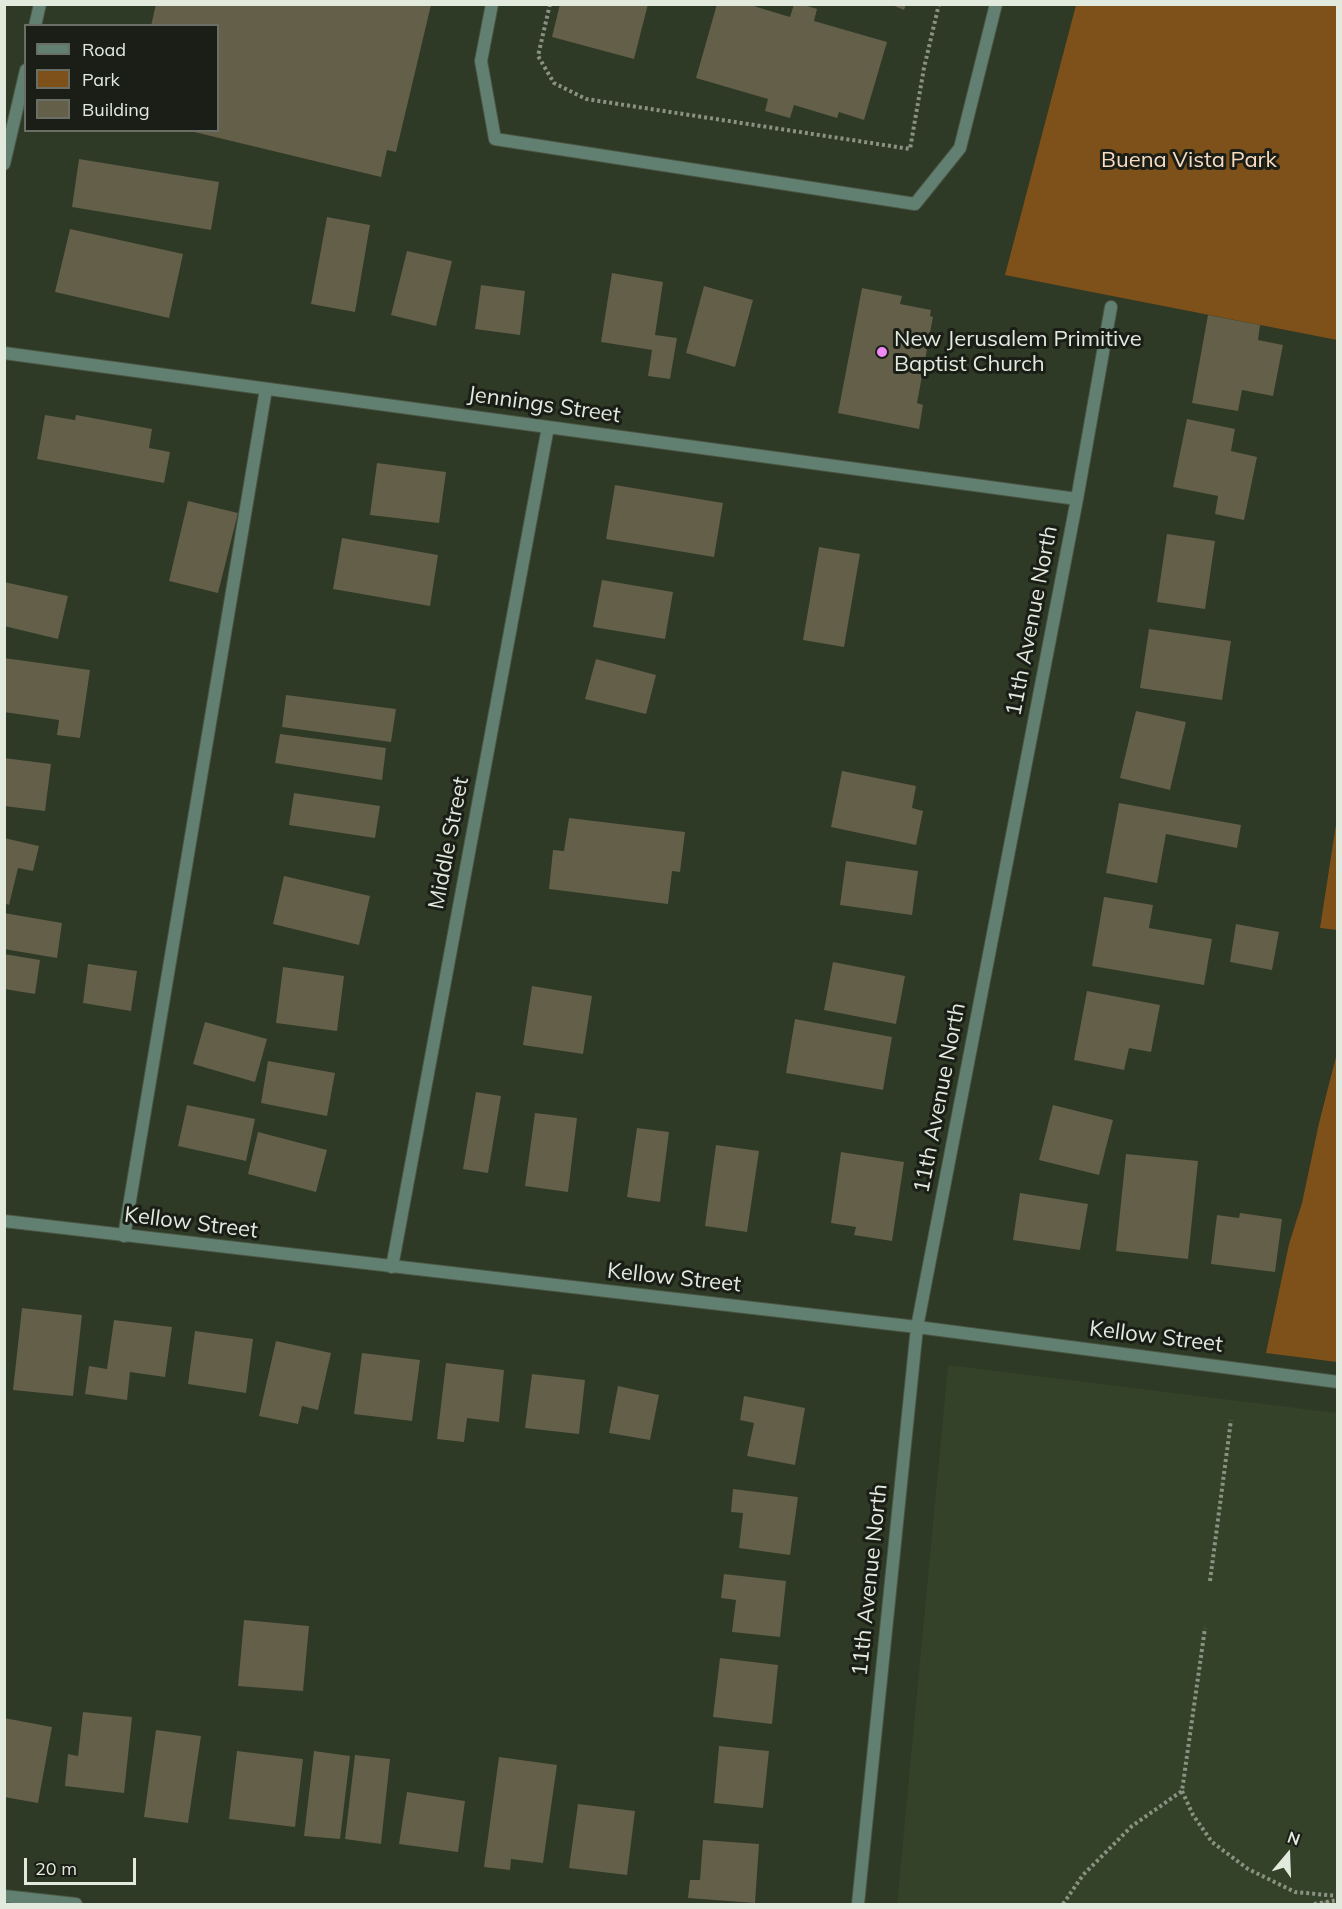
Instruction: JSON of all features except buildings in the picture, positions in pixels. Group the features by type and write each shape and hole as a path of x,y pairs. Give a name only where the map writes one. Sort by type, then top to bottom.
{"street":[{"path":"35,24 40,4"},
{"path":"492,4 481,61 495,139 915,204 960,148 996,4"},
{"path":"4,164 24,79"},
{"name":"11th Avenue North","path":"858,1905 917,1327 1077,499 1111,307"},
{"name":"Jennings Street","path":"4,353 1077,499"},
{"path":"124,1236 266,388"},
{"name":"Middle Street","path":"392,1267 548,427"},
{"name":"Kellow Street","path":"4,1221 917,1327 1338,1382"},
{"path":"4,1896 76,1905"}],"path":[{"path":"550,4 538,56 554,83 586,99 910,149 924,68 939,4"},
{"path":"1210,1581 1231,1420"},
{"path":"1205,1628 1182,1791 1193,1815 1212,1842 1248,1869 1295,1892 1338,1898"},
{"path":"1063,1905 1083,1875 1132,1826 1182,1791"},
{"path":"1314,1905 1338,1898"}],"shaded area":[{"path":"948,1365 1337,1413 1337,1904 897,1904"}],"green space":[{"name":"Buena Vista Park","path":"1076,5 1337,5 1337,340 1005,275"},
{"path":"1337,818 1337,930 1320,928"},
{"path":"1337,1053 1337,1362 1266,1353 1289,1244 1302,1203"}],"place":[{"name":"New Jerusalem Primitive Baptist Church","path":"882,352"}]}
